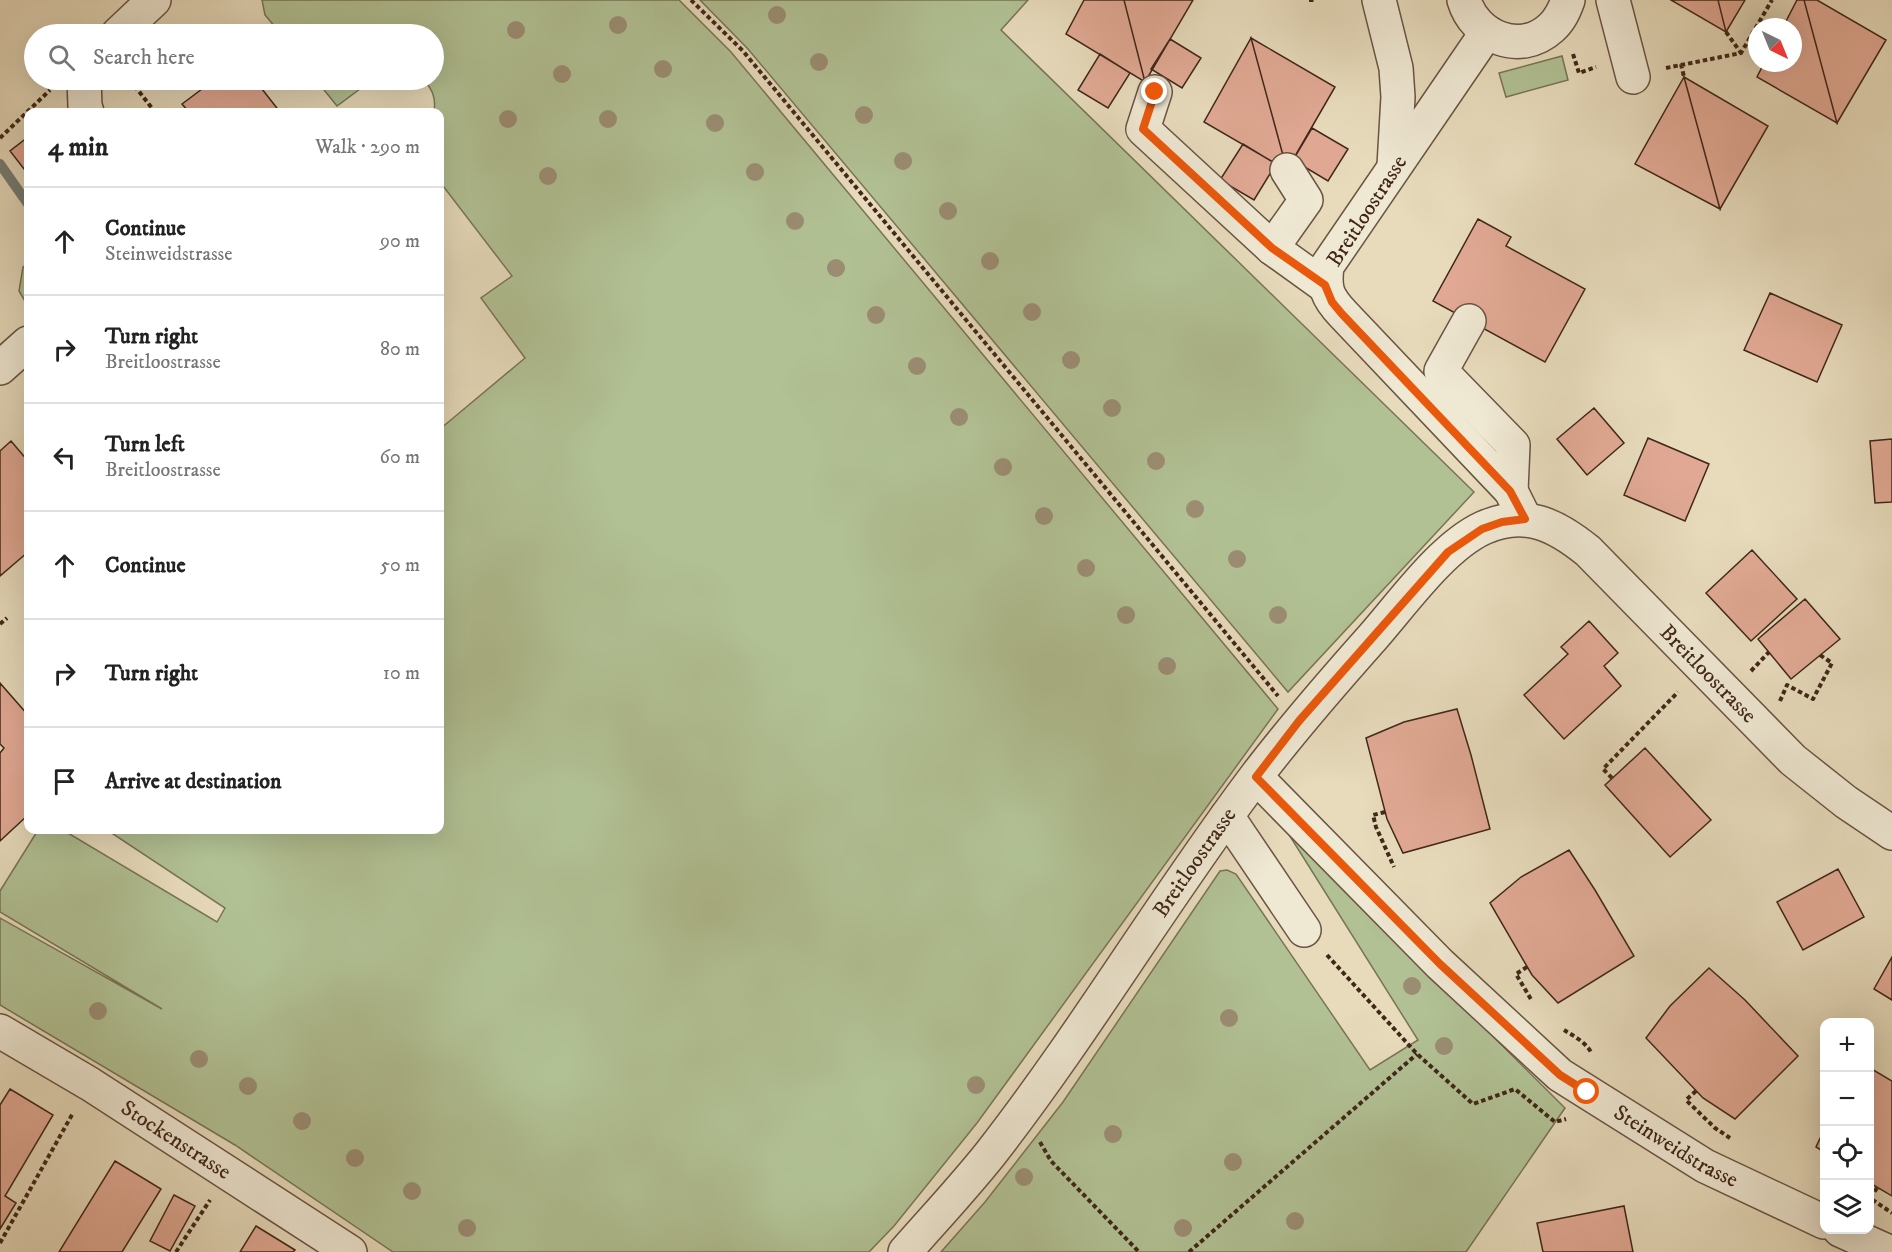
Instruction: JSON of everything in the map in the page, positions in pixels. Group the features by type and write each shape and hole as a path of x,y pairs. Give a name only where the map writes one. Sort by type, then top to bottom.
{"street":[{"path":"129,24 154,0"},
{"path":"1379,0 1397,78 1394,168"},
{"path":"1464,0 1467,12 1479,27 1496,37 1514,41 1533,38 1550,30 1562,15 1568,0"},
{"path":"1613,0 1633,77"},
{"name":"Breitloostrasse","path":"1486,32 1327,266 1325,285 1332,302 1518,505 1547,525 1567,534 1588,551 1793,760 1846,802 1892,833"},
{"path":"74,90 86,108"},
{"path":"1155,92 1143,129 1272,248 1325,285"},
{"path":"1272,248 1306,200 1287,170"},
{"path":"1469,321 1441,372 1513,445 1518,505"},
{"path":"0,368 24,347"},
{"name":"Breitloostrasse","path":"905,1252 990,1155 1039,1089 1227,816 1299,721 1448,552 1482,529 1502,522 1518,505"},
{"name":"Steinweidstrasse","path":"1256,777 1440,964 1560,1075 1705,1166 1820,1220"},
{"path":"1227,816 1304,930"},
{"name":"Stockenstrasse","path":"0,1031 90,1084 350,1252"},
{"path":"1849,1234 1889,1252"}],"path":[{"path":"691,0 743,51 1299,721"},
{"path":"1633,77 1681,64 1741,53 1772,0"},
{"path":"1726,32 1741,53"},
{"path":"1571,47 1579,73"},
{"path":"1681,64 1684,77"},
{"path":"38,108 60,90"},
{"path":"138,90 152,108"},
{"path":"0,138 24,119"},
{"path":"0,624 7,618"},
{"path":"1744,678 1769,652"},
{"path":"1776,710 1787,685 1813,699 1832,663 1820,655"},
{"path":"1612,778 1603,769 1681,688"},
{"path":"1385,812 1373,815 1394,870"},
{"path":"1304,930 1417,1054 1473,1104 1515,1089 1555,1122 1572,1118"},
{"path":"1527,967 1516,974 1533,1002"},
{"path":"1560,1027 1591,1050 1595,1063"},
{"path":"1189,1252 1417,1054"},
{"path":"1696,1091 1686,1100 1715,1128 1732,1139"},
{"path":"0,1243 79,1104"},
{"path":"1051,1161 1139,1252"},
{"path":"176,1252 228,1173"},
{"path":"1877,1188 1870,1198 1892,1213"}],"green space":[{"path":"262,0 679,0 731,52 1278,709 977,1123 894,1226 869,1252 393,1252 235,1145 0,1005 0,918 162,1009 0,912 0,891 36,834 70,834 217,922 225,908 113,834 444,834 444,426 525,358 481,298 512,276 444,187 444,108 434,108 431,90 444,90 444,24 273,24 265,15"},
{"path":"700,0 1028,0 1001,30 1474,492 1288,692 748,49"},
{"path":"1562,56 1568,80 1506,97 1499,73"},
{"path":"324,90 359,90 337,106"},
{"path":"24,266 24,299 19,291"},
{"path":"1288,833 1565,1108 1466,1252 941,1252 985,1202 1063,1102 1220,871 1227,870 1236,874 1370,1070 1418,1040"}],"building":[{"path":"1084,0 1124,0 1145,82 1066,34"},
{"path":"1124,0 1193,0 1145,82"},
{"path":"1671,0 1718,0 1726,32"},
{"path":"1718,0 1745,0 1726,32"},
{"path":"1797,0 1804,0 1837,123 1757,77 1760,72 1802,72 1802,18 1788,18"},
{"path":"1804,0 1817,0 1886,40 1837,123"},
{"path":"1251,38 1335,87 1287,170"},
{"path":"1251,38 1287,170 1204,122"},
{"path":"1170,39 1201,58 1182,88 1151,69"},
{"path":"1100,54 1130,73 1108,108 1078,90"},
{"path":"1684,77 1768,126 1720,209"},
{"path":"1684,77 1720,209 1635,164"},
{"path":"201,90 263,90 277,108 186,108 182,104"},
{"path":"1312,128 1348,149 1328,181 1293,160"},
{"path":"24,140 24,169 10,151"},
{"path":"1243,144 1276,164 1254,200 1220,180"},
{"path":"1478,219 1511,237 1506,246 1585,289 1545,362 1433,301"},
{"path":"1770,293 1842,325 1817,382 1744,350"},
{"path":"1594,408 1624,443 1587,475 1557,439"},
{"path":"1648,438 1709,464 1685,521 1624,495"},
{"path":"1892,439 1892,502 1875,503 1870,441"},
{"path":"11,441 24,456 24,555 0,576 0,451"},
{"path":"1752,550 1797,599 1751,641 1706,593"},
{"path":"1805,599 1840,639 1791,679 1758,639"},
{"path":"1589,621 1618,653 1604,666 1621,686 1564,739 1524,695 1568,654 1561,647"},
{"path":"0,683 24,710 24,819 0,841 0,753 4,748 0,744"},
{"path":"1457,709 1490,829 1403,853 1387,819 1366,738 1404,722"},
{"path":"1645,748 1711,820 1670,857 1605,785"},
{"path":"1569,850 1634,956 1558,1003 1532,975 1490,903 1521,877"},
{"path":"1838,869 1864,917 1803,950 1777,902"},
{"path":"1892,957 1892,1000 1874,989"},
{"path":"1709,968 1745,1000 1798,1056 1735,1119 1703,1098 1646,1038 1670,1006"},
{"path":"1874,1070 1892,1081 1892,1196 1874,1185"},
{"path":"10,1089 53,1115 5,1196 16,1203 0,1229 0,1105"},
{"path":"115,1161 161,1189 122,1252 59,1252"},
{"path":"174,1195 195,1206 170,1251 150,1241"},
{"path":"1624,1206 1633,1252 1543,1252 1537,1223"},
{"path":"256,1226 295,1250 293,1252 240,1252"}],"waterway":[{"path":"0,164 24,198"}],"route":[{"path":"1155,92 1143,129 1272,248 1325,285 1332,302 1342,314 1510,491 1525,519 1502,522 1482,529 1448,552 1299,721 1256,777 1440,964 1560,1075 1587,1092"}]}
